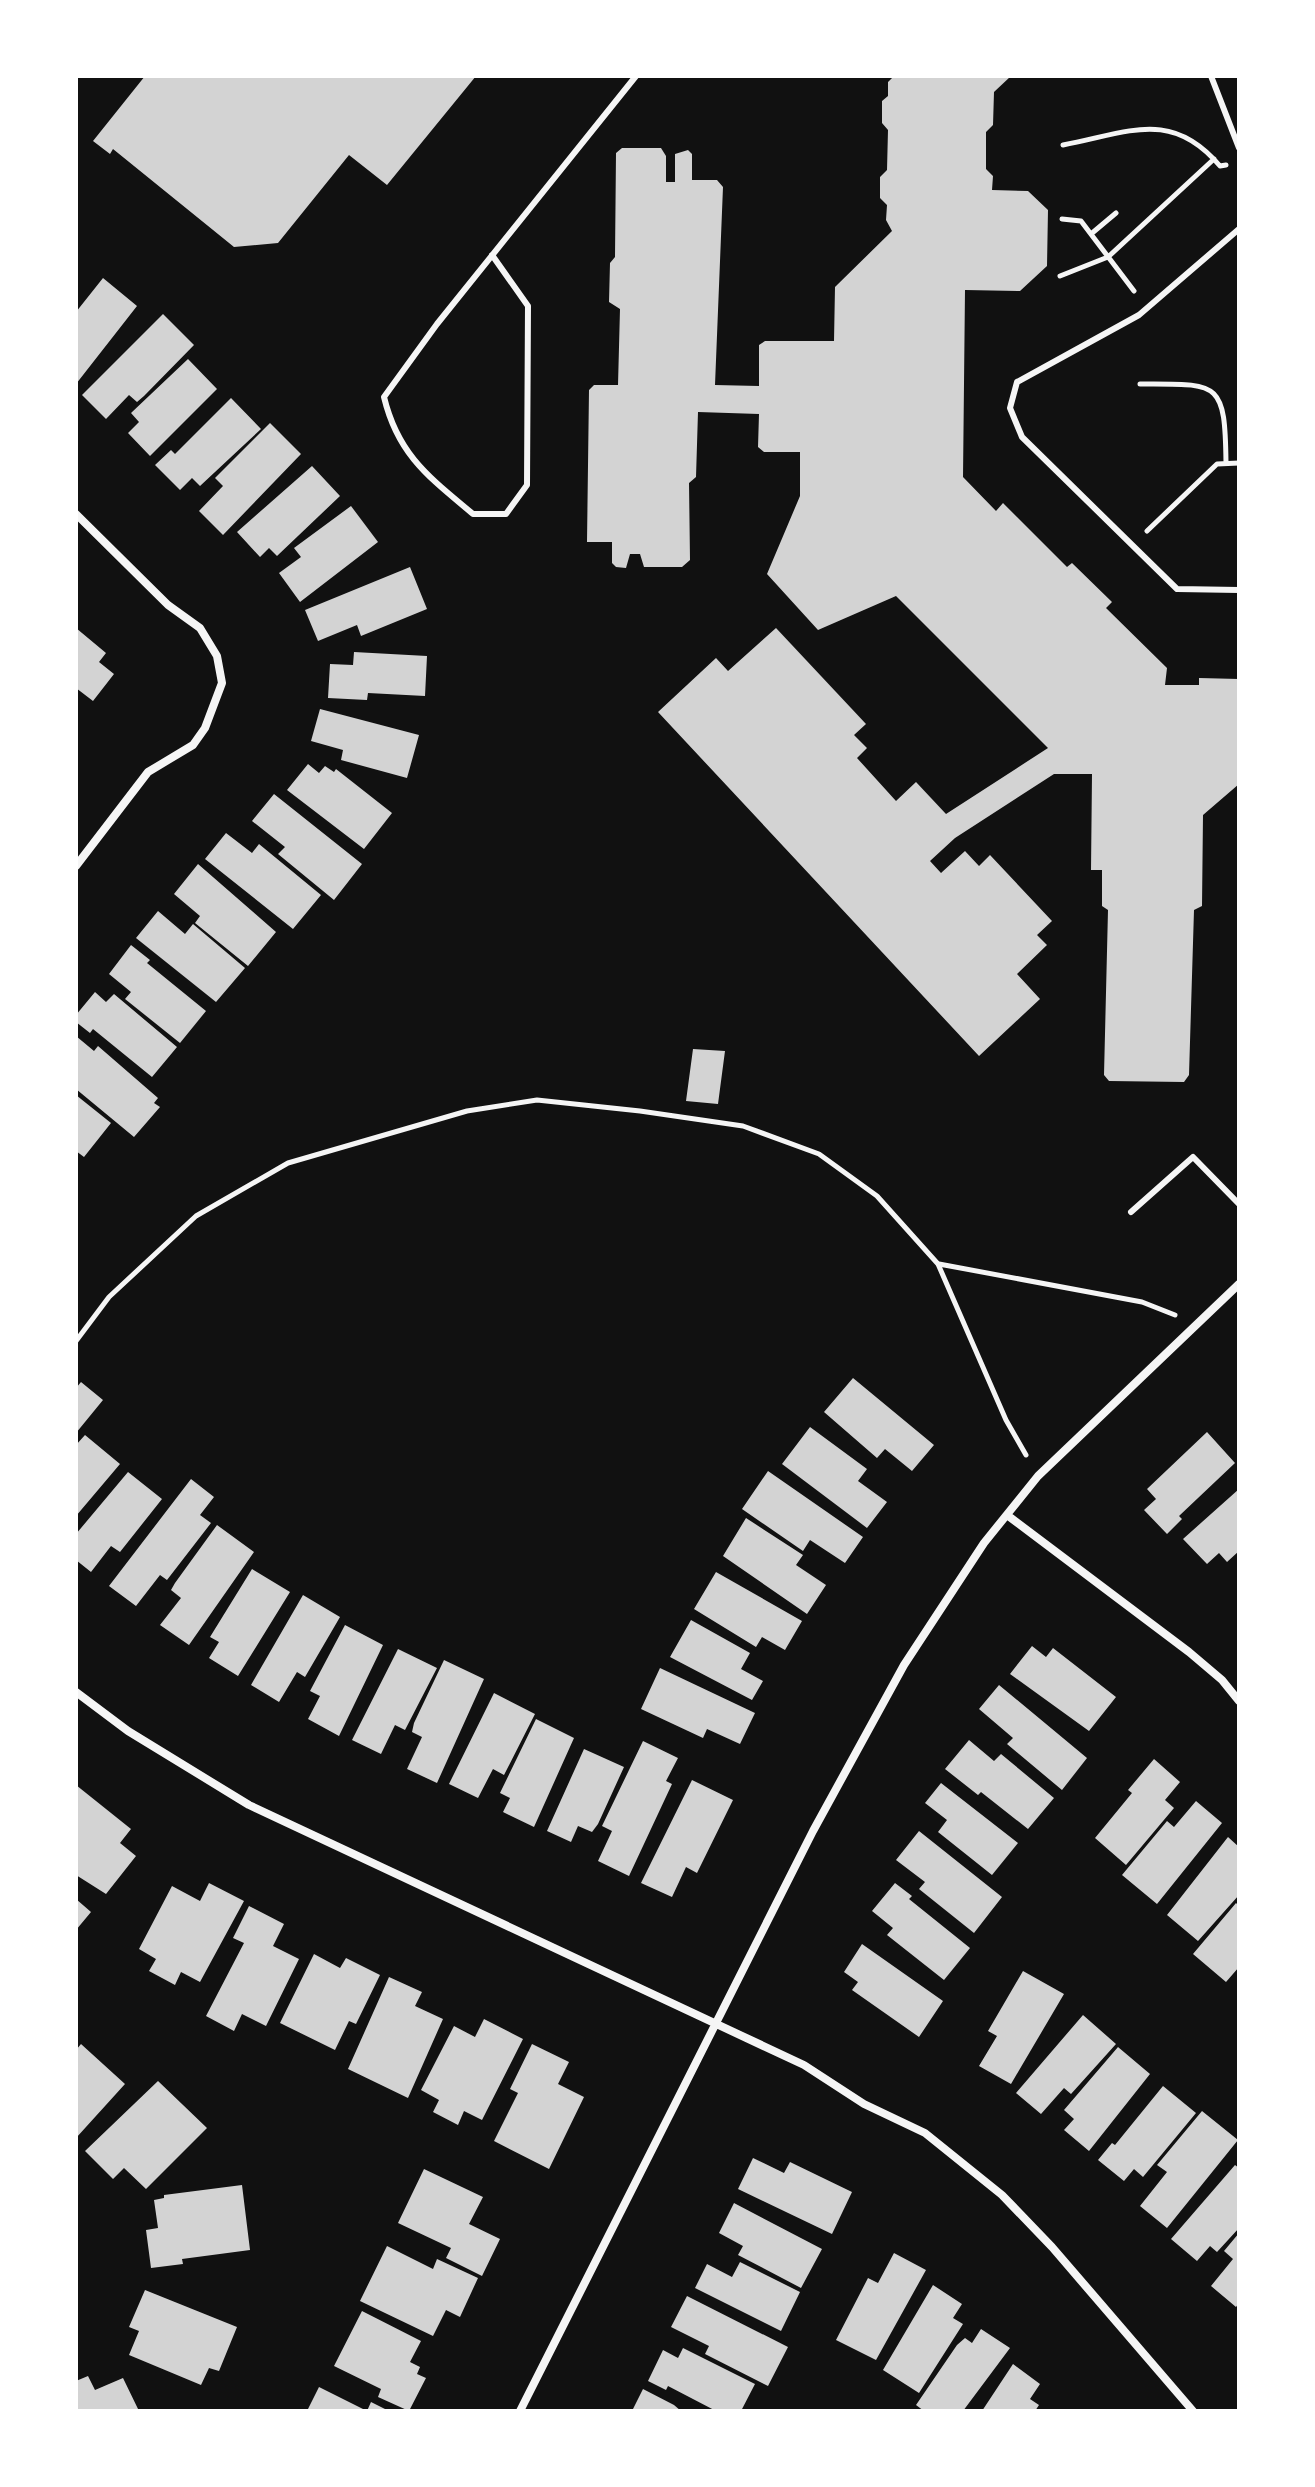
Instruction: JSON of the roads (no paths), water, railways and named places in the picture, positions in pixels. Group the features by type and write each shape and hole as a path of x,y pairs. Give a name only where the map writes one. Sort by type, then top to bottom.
{"street":[{"path":"76,514 168,605 200,628 217,656 222,683 205,728 193,745 148,772 76,866"},
{"path":"520,2411 813,1831 904,1665 950,1593 1038,1476 1239,1284"},
{"path":"1007,1515 1189,1652 1222,1680 1239,1701"},
{"path":"76,1692 128,1731 249,1805 804,2065 864,2104 925,2133 1002,2195 1072,2269 1193,2411"}],"lane":[{"path":"492,255 528,306 527,485 506,514 473,514 416,466 391,425 384,397 492,255 636,76"},
{"path":"1211,76 1239,148"},
{"path":"1239,229 1148,308 1017,382 1010,408 1022,437 1177,589 1239,590"},
{"path":"1131,1212 1193,1157 1239,1204"}]}
